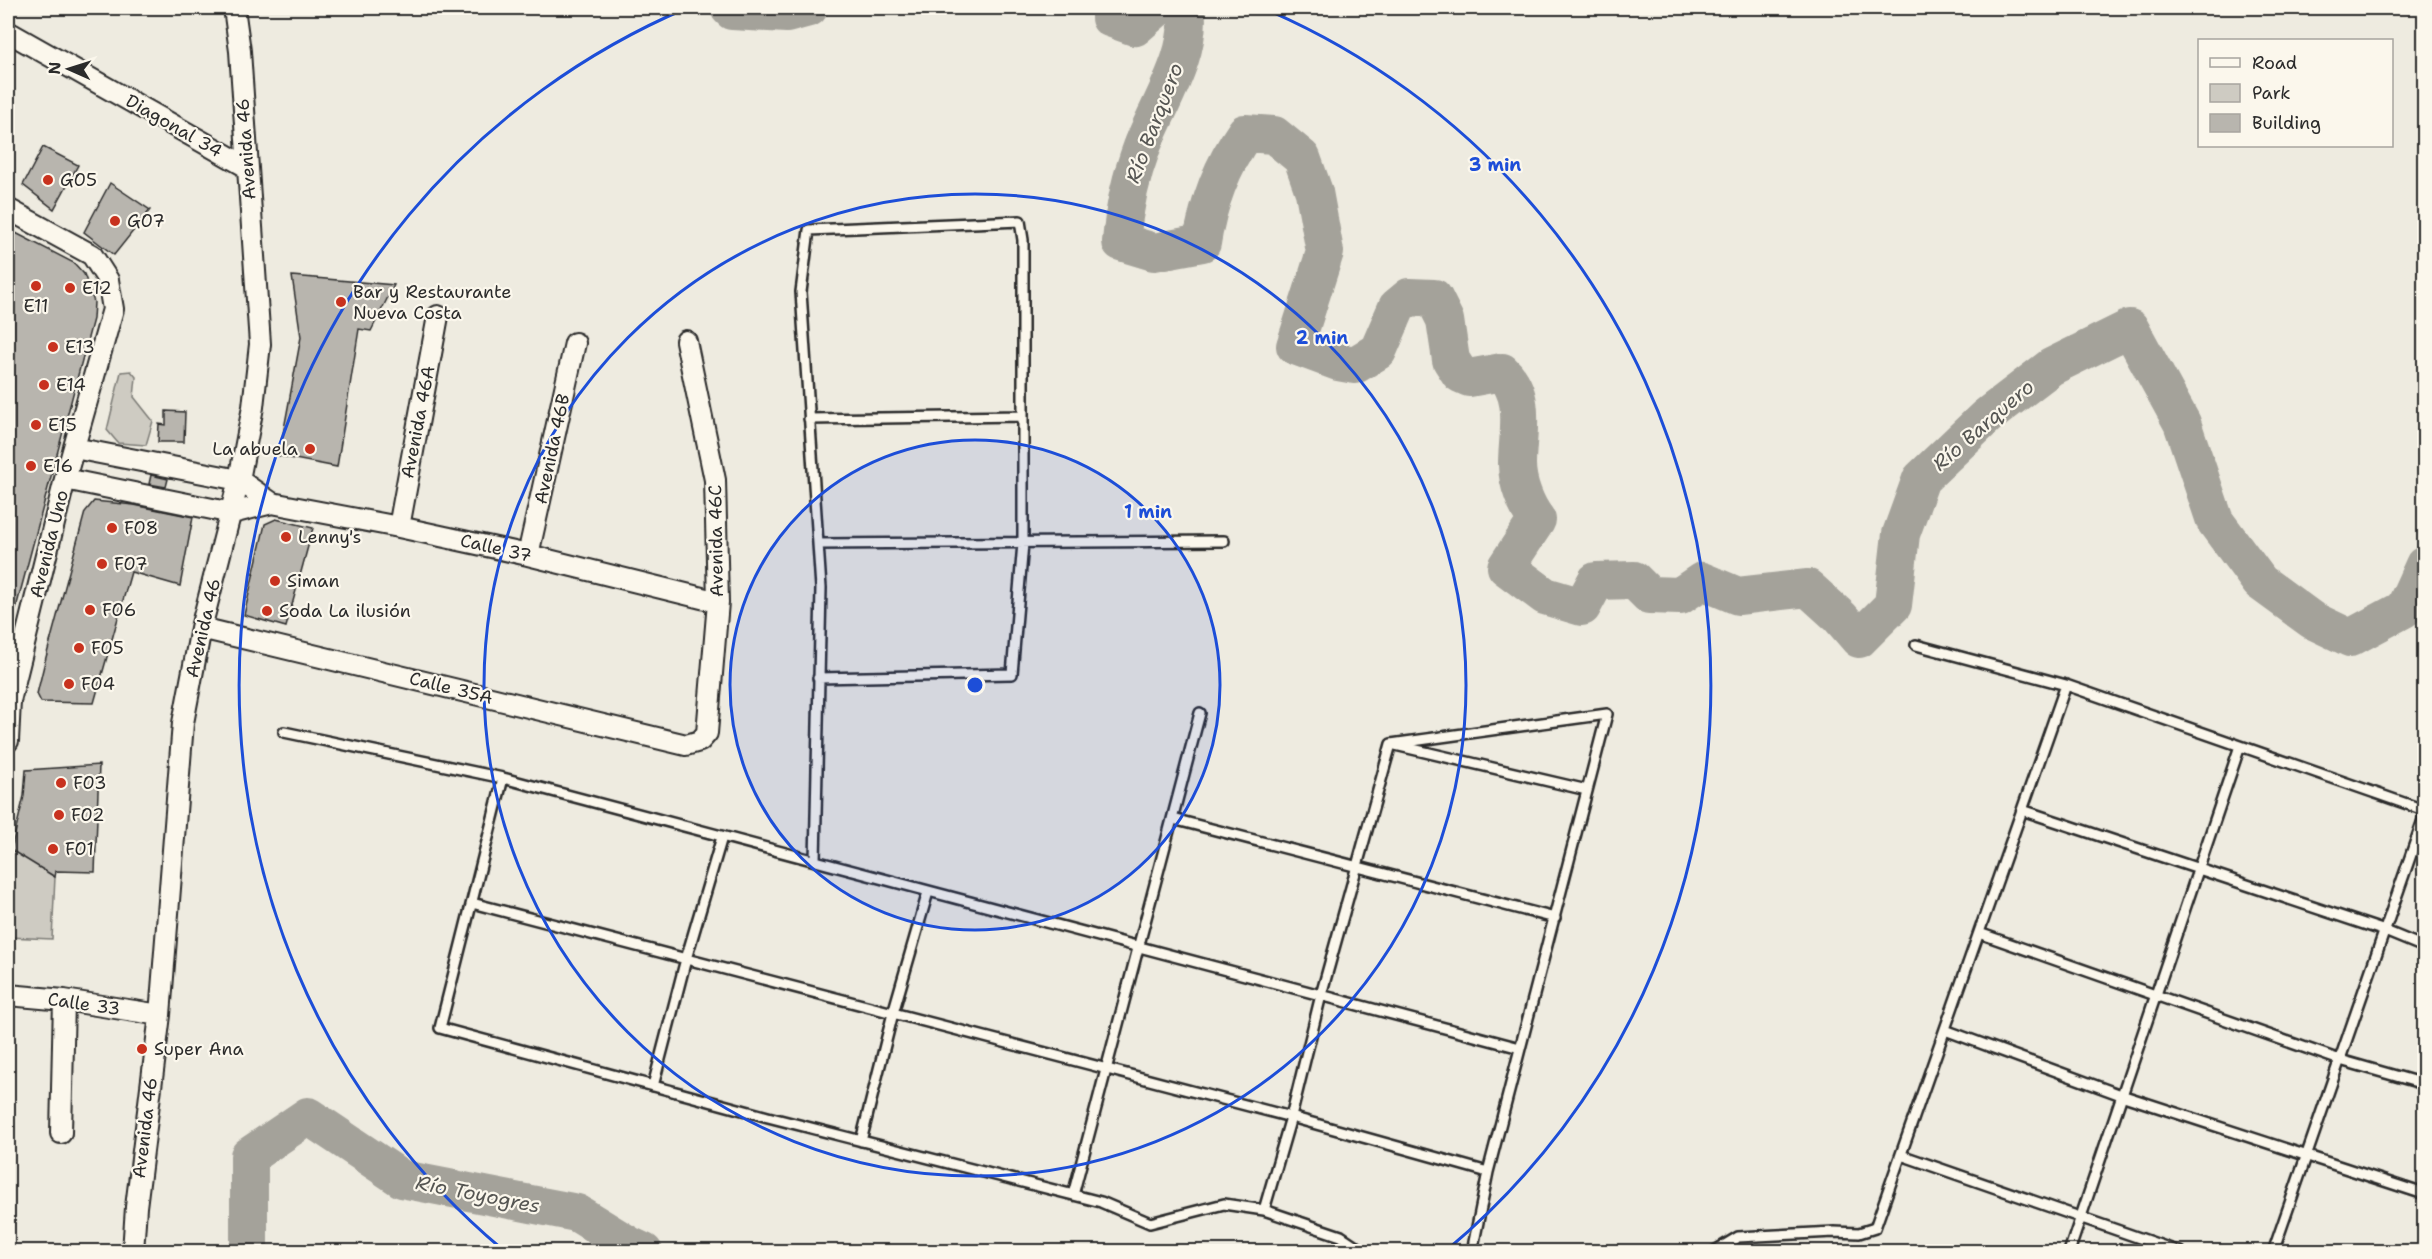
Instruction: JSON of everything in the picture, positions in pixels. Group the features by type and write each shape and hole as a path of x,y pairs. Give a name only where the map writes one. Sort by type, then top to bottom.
{"street":[{"name":"Avenida 46","path":"134,1251 139,1184 160,1015 183,723 201,628 239,480 253,407 260,344 240,51 234,8"},
{"name":"Diagonal 34","path":"8,32 247,168"},
{"name":"Avenida Uno","path":"8,209 92,255 108,280 113,309 65,479 9,701 8,741"},
{"name":"Avenida 46A","path":"399,527 438,316"},
{"name":"Avenida 46C","path":"686,341 715,480 718,602 707,733 700,741"},
{"name":"Avenida 46B","path":"528,555 575,343"},
{"name":"Calle 37","path":"75,448 239,480 272,502 528,555 718,602"},
{"name":"Calle 37","path":"65,479 232,513 272,502"},
{"name":"Calle 35A","path":"201,628 686,745 700,741"},
{"name":"Calle 33","path":"8,995 64,1000 160,1015"},
{"path":"61,1133 64,1000"}],"lane":[{"path":"814,861 818,678 821,588 801,292 809,230 1020,222 1023,240 1023,543 1012,674 818,678"},
{"path":"810,419 1023,416"},
{"path":"818,544 1224,541"},
{"path":"1916,645 2066,685 2424,810"},
{"path":"1713,1251 1738,1237 1834,1232 1859,1233 1875,1228 2066,685"},
{"path":"1073,1195 1200,713"},
{"path":"1391,744 1607,714 1488,1172 1472,1251"},
{"path":"284,732 503,778 1520,1048"},
{"path":"1391,744 1587,789"},
{"path":"1264,1210 1391,744"},
{"path":"2069,1251 2240,746"},
{"path":"503,778 440,1028 861,1141 1101,1202 1150,1223 1224,1204 1264,1210 1341,1236 1365,1251"},
{"path":"2022,810 2385,931 2424,947"},
{"path":"2273,1251 2424,817"},
{"path":"1173,819 1555,918"},
{"path":"653,1086 686,959 722,837"},
{"path":"861,1141 893,1013 928,892"},
{"path":"472,903 1291,1117 1488,1172"},
{"path":"1979,933 2340,1060 2424,1084"},
{"path":"1945,1030 2121,1095 2424,1194"},
{"path":"1901,1155 2180,1251"}],"green space":[{"path":"131,371 136,377 134,397 153,421 146,445 118,443 107,430 121,372"},
{"path":"11,850 55,877 52,939 8,937 8,853"}],"building":[{"name":"G05","path":"43,147 78,165 54,209 23,185"},
{"name":"G07","path":"110,183 150,210 114,255 84,232"},
{"path":"8,229 74,263 84,274 94,302 93,319 12,623 8,622"},
{"path":"292,276 394,285 371,331 359,329 337,467 279,456 301,337"},
{"path":"166,411 185,412 184,442 158,442 159,424 166,425"},
{"path":"151,475 168,479 166,487 149,484"},
{"path":"94,501 134,505 193,517 180,586 131,572 94,703 41,702 37,694 45,661 85,512"},
{"path":"276,519 313,528 286,627 244,615 265,524"},
{"path":"99,765 95,872 56,871 55,877 11,850 24,796 26,770"}],"waterway":[{"name":"Río Barquero","path":"729,8 732,11 787,14 809,8"},
{"name":"Río Barquero","path":"1110,8 1110,18 1135,27 1157,8"},
{"name":"Río Barquero","path":"1186,8 1187,25 1184,43 1173,79 1138,159 1128,194 1121,242 1154,252 1202,243 1217,185 1229,158 1245,133 1274,135 1302,158 1314,192 1325,252 1295,346 1338,362 1355,365 1378,351 1397,307 1409,297 1434,298 1445,320 1451,360 1460,374 1469,378 1502,372 1515,392 1519,416 1517,464 1520,486 1537,520 1506,567 1545,596 1582,607 1596,581 1634,580 1649,595 1680,596 1702,581 1738,596 1808,588 1840,617 1859,639 1893,605 1901,534 1921,479 1987,416 2051,367 2130,328 2182,423 2215,521 2260,582 2312,620 2350,638 2404,609 2424,565"},
{"name":"Río Toyogres","path":"249,1252 249,1156 308,1116 402,1179 577,1213 644,1252"}],"place":[{"name":"G05","path":"48,180"},
{"name":"G07","path":"115,221"},
{"name":"E11","path":"36,286"},
{"name":"E12","path":"70,288"},
{"name":"Bar y Restaurante Nueva Costa","path":"341,302"},
{"name":"E13","path":"53,347"},
{"name":"E14","path":"44,385"},
{"name":"E15","path":"36,425"},
{"name":"La abuela","path":"310,449"},
{"name":"E16","path":"31,466"},
{"name":"F08","path":"112,528"},
{"name":"Lenny's","path":"286,537"},
{"name":"F07","path":"102,564"},
{"name":"Siman","path":"275,581"},
{"name":"F06","path":"90,610"},
{"name":"Soda La ilusión","path":"267,611"},
{"name":"F05","path":"79,648"},
{"name":"F04","path":"69,684"},
{"name":"F03","path":"61,783"},
{"name":"F02","path":"59,815"},
{"name":"F01","path":"53,849"},
{"name":"Super Ana","path":"142,1049"}]}
